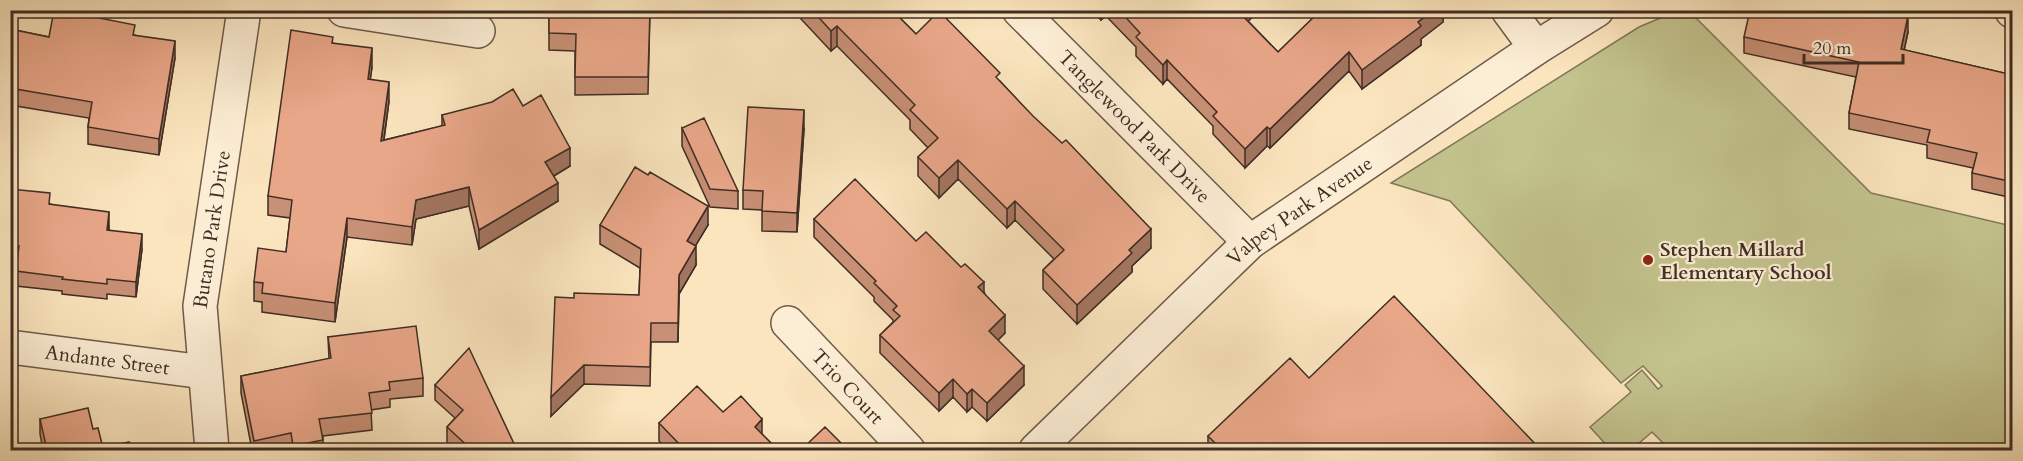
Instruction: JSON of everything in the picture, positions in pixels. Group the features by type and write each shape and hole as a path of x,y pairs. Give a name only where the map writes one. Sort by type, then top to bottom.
{"street":[{"name":"Butano Park Drive","path":"212,450 200,306 244,10"},
{"path":"344,10 478,31"},
{"name":"Tanglewood Park Drive","path":"1019,10 1250,242"},
{"path":"1509,10 1536,48"},
{"name":"Valpey Park Avenue","path":"1036,450 1250,242 1536,48 1597,10"},
{"name":"Trio Court","path":"788,323 908,450"},
{"name":"Andante Street","path":"10,347 204,372"}],"green space":[{"name":"Stephen Millard Elementary School","path":"1677,11 1689,11 1871,193 2012,226 2012,450 1670,450 1652,432 1631,450 1611,450 1590,427 1631,392 1625,385 1642,370 1658,389 1662,386 1643,366 1621,383 1450,201 1391,183 1639,27"}],"building":[{"path":"54,10 135,25 133,35 175,41 159,139 88,127 92,102 10,88 10,29 49,37"},
{"path":"549,10 650,10 648,77 575,77 576,34 549,33"},
{"path":"812,10 892,10 916,34 939,11 1000,73 996,77 1033,116 1062,143 1066,140 1151,229 1129,250 1132,253 1077,305 1043,270 1064,250 1015,201 1007,209 958,160 939,178 918,157 938,138 910,110 915,105 837,26 831,31"},
{"path":"1119,10 1240,10 1239,12 1278,52 1321,10 1434,10 1418,22 1421,26 1362,70 1349,52 1270,129 1267,127 1245,149 1213,116 1217,112 1167,60 1163,65 1136,37 1140,33"},
{"path":"1750,10 1851,10 1868,14 1869,10 1881,10 1908,16 1901,49 2013,75 2013,182 1972,173 1977,153 1927,142 1930,130 1849,113 1859,62 1744,37"},
{"path":"291,30 333,37 332,43 372,48 368,79 389,82 381,141 445,125 442,115 492,102 513,89 523,106 541,95 570,148 545,162 558,183 479,230 469,187 416,200 412,227 347,218 335,303 262,293 263,283 254,282 258,248 286,252 292,200 268,196"},
{"path":"748,107 804,110 797,213 762,211 763,191 743,190"},
{"path":"704,118 738,191 710,189 682,128"},
{"path":"635,167 648,175 650,172 708,206 687,241 696,246 679,275 678,323 651,323 650,367 584,365 551,397 555,297 574,298 574,293 639,295 641,249 600,225"},
{"path":"855,179 916,241 926,232 961,267 965,264 984,282 978,287 1005,315 989,331 1024,366 987,403 972,389 967,394 953,379 939,393 880,335 900,316 893,310 897,306 874,283 876,281 814,219"},
{"path":"10,189 50,193 49,204 109,212 107,230 142,234 136,282 107,279 107,284 16,271 19,246 10,245"},
{"path":"1394,296 1541,450 1222,450 1208,436 1290,358 1309,378"},
{"path":"416,326 423,378 389,382 390,390 369,393 372,413 319,419 323,440 293,446 291,433 254,441 241,376 331,358 328,337"},
{"path":"469,348 517,450 472,450 447,427 463,410 435,385"},
{"path":"697,386 723,412 741,396 762,419 755,427 778,450 685,450 659,423"},
{"path":"88,408 93,429 98,428 103,448 129,442 131,450 47,450 40,419"},
{"path":"825,427 848,450 801,450"}],"place":[{"name":"Stephen Millard Elementary School","path":"1648,260"}]}
